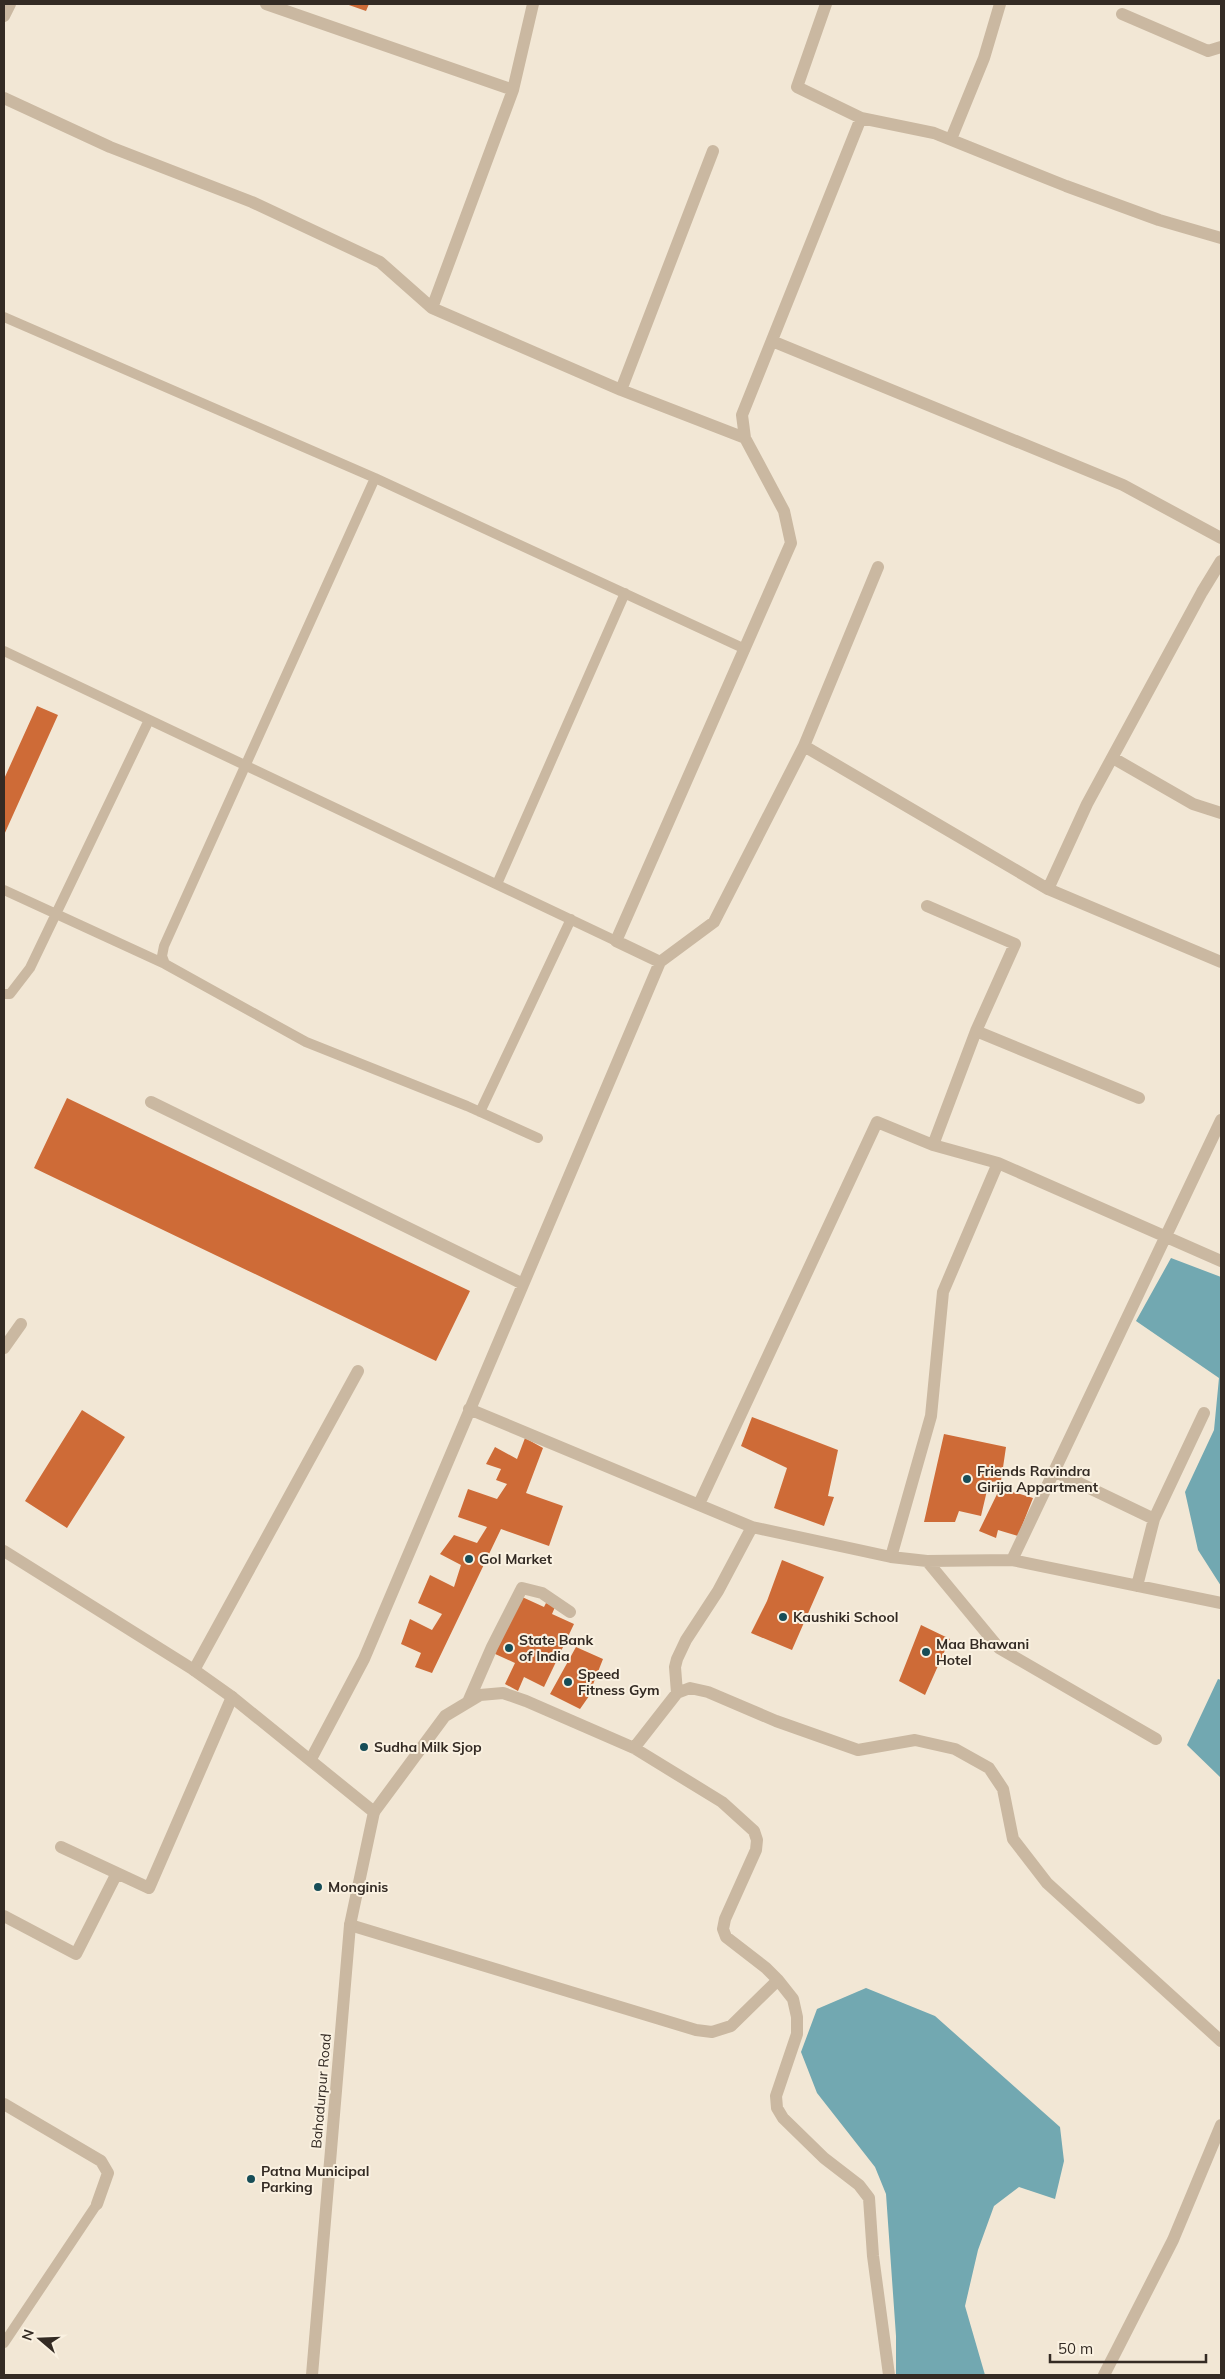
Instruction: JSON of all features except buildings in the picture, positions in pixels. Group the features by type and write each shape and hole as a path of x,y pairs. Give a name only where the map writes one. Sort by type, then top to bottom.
{"street":[{"path":"4,16 10,4"},
{"path":"266,4 513,90"},
{"path":"432,308 513,90 533,4"},
{"path":"826,4 797,87 861,118 934,133 1066,186 1159,220 1221,238"},
{"path":"951,139 984,58 1000,4"},
{"path":"1122,14 1208,51 1221,47"},
{"path":"4,98 110,147 252,202 380,262 432,308 621,390 745,438"},
{"path":"660,962 616,941 791,544 784,511 745,438 742,415 861,118"},
{"path":"621,390 714,151"},
{"path":"772,341 1123,485 1221,538"},
{"path":"1048,889 1087,804 1202,592 1221,562"},
{"path":"311,1759 364,1659 660,962 714,922 804,746 878,567"},
{"path":"804,746 1048,889 1221,962"},
{"path":"1113,758 1193,804 1221,813"},
{"path":"927,906 1015,944 976,1031 933,1145"},
{"path":"976,1031 1138,1098"},
{"path":"151,1102 523,1284"},
{"path":"1012,1560 1221,1120"},
{"path":"699,1504 877,1122 933,1145 998,1163 1221,1261"},
{"path":"891,1557 931,1416 943,1292 998,1163"},
{"path":"4,1348 21,1324"},
{"path":"194,1670 358,1371"},
{"path":"469,1408 752,1527 891,1557 927,1561 1012,1560 1221,1603"},
{"path":"1137,1586 1154,1519 1204,1413"},
{"path":"1054,1471 1154,1519"},
{"path":"677,1693 675,1667 680,1653 752,1527"},
{"path":"4,1551 194,1670 232,1696 374,1812 445,1716 480,1695 503,1693 526,1701 634,1748 722,1802 754,1831 757,1840 756,1850 725,1919 723,1929 726,1936 778,1980 793,1999 797,2017 797,2034 776,2096 777,2108 782,2118 824,2158 859,2185 869,2198 873,2256 889,2375"},
{"path":"927,1561 999,1648 1156,1739"},
{"path":"468,1702 492,1647 522,1588 542,1593 570,1612"},
{"path":"634,1748 677,1693 690,1688 708,1692 776,1721 858,1750 915,1740 956,1749 989,1768 1003,1789 1013,1839 1048,1883 1221,2041"},
{"path":"61,1846 149,1888 232,1696"},
{"name":"Bahadurpur Road","path":"312,2375 350,1925 374,1812"},
{"path":"4,1916 76,1954 117,1873"},
{"path":"350,1925 696,2030 712,2032 731,2026 778,1980"},
{"path":"4,2104 102,2161 108,2173 97,2204"},
{"path":"1104,2375 1173,2240 1221,2125"}],"lane":[{"path":"4,317 375,478 745,649"},
{"path":"165,964 162,956 164,946 375,478"},
{"path":"497,884 625,593"},
{"path":"4,651 616,941"},
{"path":"4,994 10,994 30,968 149,720"},
{"path":"4,890 165,964 306,1042 480,1112 538,1138"},
{"path":"480,1112 571,920"},
{"path":"4,2343 97,2204"}],"water":[{"path":"1171,1258 1221,1277 1221,1586 1198,1550 1185,1492 1214,1430 1219,1378 1136,1321"},
{"path":"1218,1679 1221,1680 1221,1778 1187,1745"},
{"path":"866,1988 935,2016 1060,2127 1064,2161 1055,2199 1019,2187 994,2206 978,2250 965,2306 985,2375 896,2375 896,2336 886,2194 875,2167 817,2093 801,2052 817,2009"}],"place":[{"name":"Friends Ravindra Girija Appartment","path":"967,1479"},
{"name":"Gol Market","path":"469,1559"},
{"name":"Kaushiki School","path":"783,1617"},
{"name":"State Bank of India","path":"509,1648"},
{"name":"Maa Bhawani Hotel","path":"926,1652"},
{"name":"Speed Fitness Gym","path":"568,1682"},
{"name":"Sudha Milk Sjop","path":"364,1747"},
{"name":"Monginis","path":"318,1887"},
{"name":"Patna Municipal Parking","path":"251,2179"}]}
